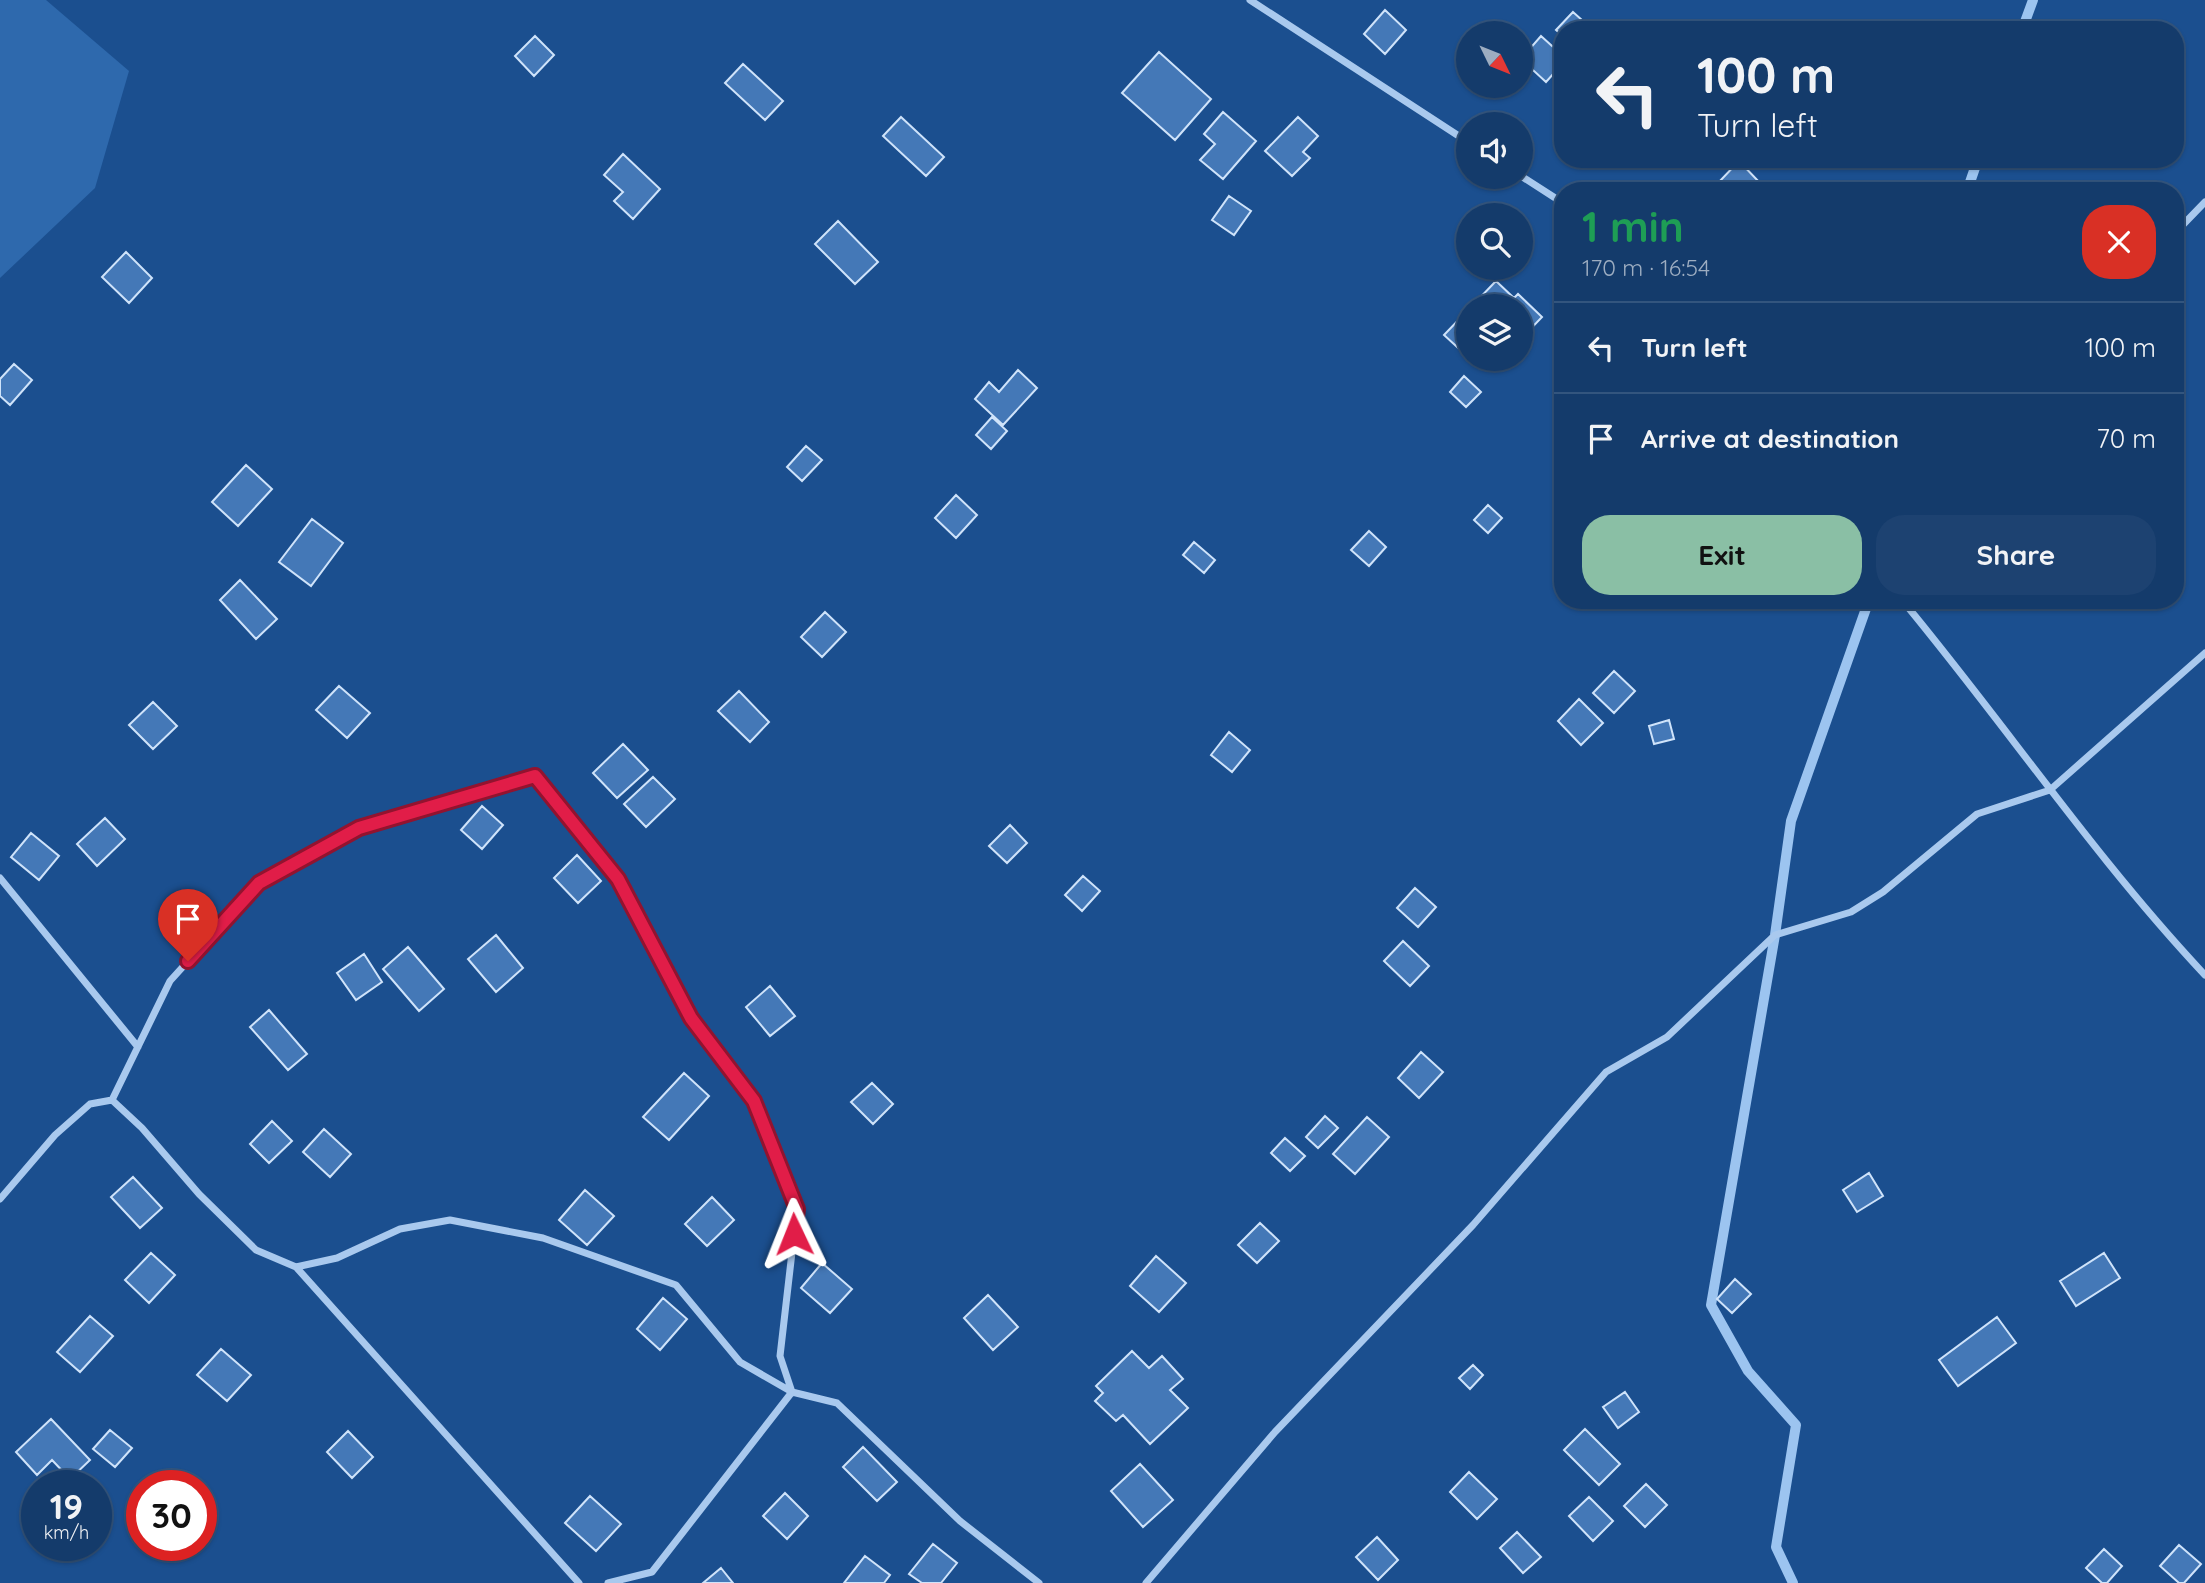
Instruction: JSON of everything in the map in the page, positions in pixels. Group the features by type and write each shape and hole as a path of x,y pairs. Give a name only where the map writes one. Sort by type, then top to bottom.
{"street":[{"path":"1250,0 1456,134"},
{"path":"1533,184 1554,197"},
{"path":"2184,224 2205,202"},
{"path":"1909,609 2050,790 2170,937 2205,975"},
{"path":"1146,1583 1275,1432 1473,1225 1606,1072 1667,1037 1775,935 1851,912 1883,892 1977,814 2050,790 2205,653"},
{"path":"112,1100 170,981 259,883 359,828 535,776 618,879 691,1018 754,1101 797,1209 779,1356 792,1392"},
{"path":"0,878 138,1047"},
{"path":"0,1199 55,1135 90,1104 112,1100"},
{"path":"112,1100 142,1128 199,1194 256,1250 296,1267 579,1583"},
{"path":"296,1267 337,1258 400,1229 450,1220 543,1238 676,1285 740,1362 792,1392 837,1403 960,1521 1039,1583"},
{"path":"608,1583 652,1572 792,1392"}],"shaded area":[{"path":"0,0 46,0 129,71 95,188 0,278"}],"building":[{"path":"1385,10 1406,30 1385,54 1364,34"},
{"path":"1573,12 1583,21 1564,21"},
{"path":"535,36 554,55 534,76 515,56"},
{"path":"1541,36 1554,48 1554,73 1546,82 1533,70 1533,45"},
{"path":"1159,52 1211,99 1175,140 1122,93"},
{"path":"743,64 783,101 765,120 725,83"},
{"path":"1223,112 1256,141 1223,179 1200,160 1215,144 1204,134"},
{"path":"901,117 944,157 926,176 883,136"},
{"path":"1298,117 1318,136 1303,152 1310,158 1292,176 1265,151"},
{"path":"623,154 660,189 633,219 614,201 623,192 604,175"},
{"path":"1732,168 1746,168 1759,182 1719,182"},
{"path":"1229,196 1251,211 1234,235 1212,220"},
{"path":"838,221 878,262 855,284 815,244"},
{"path":"126,252 152,278 129,303 102,277"},
{"path":"1496,281 1510,294 1484,294"},
{"path":"1533,308 1542,317 1533,326"},
{"path":"1456,322 1456,346 1444,335"},
{"path":"14,364 32,380 10,405 0,396 0,379"},
{"path":"1018,370 1037,388 1003,425 975,399 989,382 999,392"},
{"path":"1464,376 1481,392 1466,407 1450,392"},
{"path":"992,417 1007,431 991,449 976,435"},
{"path":"806,446 822,460 802,481 787,467"},
{"path":"246,465 272,489 238,526 212,502"},
{"path":"956,495 977,515 956,538 935,518"},
{"path":"1488,505 1502,518 1488,533 1474,520"},
{"path":"312,519 343,543 311,586 279,562"},
{"path":"1369,531 1386,547 1369,566 1351,550"},
{"path":"1194,542 1215,560 1204,573 1183,555"},
{"path":"240,580 277,619 256,639 220,600"},
{"path":"825,612 846,632 822,657 801,637"},
{"path":"1614,671 1635,691 1614,713 1593,693"},
{"path":"339,686 370,713 347,738 316,710"},
{"path":"739,691 769,722 750,742 718,711"},
{"path":"1579,699 1603,723 1581,745 1558,721"},
{"path":"153,702 177,726 153,749 129,725"},
{"path":"1669,720 1674,739 1654,744 1649,726"},
{"path":"1229,732 1250,750 1232,772 1211,755"},
{"path":"623,744 648,770 617,798 593,773"},
{"path":"653,777 675,799 646,827 624,804"},
{"path":"482,806 503,825 482,849 461,830"},
{"path":"105,818 125,839 97,866 77,844"},
{"path":"1010,825 1027,843 1007,863 989,846"},
{"path":"31,833 59,856 39,880 11,857"},
{"path":"577,855 601,881 578,903 554,878"},
{"path":"1083,876 1100,891 1082,911 1065,895"},
{"path":"1415,888 1436,907 1418,927 1397,908"},
{"path":"496,935 523,968 496,992 468,959"},
{"path":"1403,941 1429,966 1410,986 1384,961"},
{"path":"408,947 444,989 419,1011 383,969"},
{"path":"364,954 382,982 356,1000 337,973"},
{"path":"770,986 795,1016 770,1036 746,1007"},
{"path":"269,1010 307,1054 288,1070 250,1027"},
{"path":"1421,1052 1443,1072 1419,1098 1398,1078"},
{"path":"684,1073 709,1096 669,1140 643,1117"},
{"path":"872,1083 893,1104 873,1124 851,1102"},
{"path":"1325,1116 1338,1128 1318,1148 1306,1137"},
{"path":"1367,1117 1389,1137 1355,1174 1333,1154"},
{"path":"272,1121 292,1141 269,1163 250,1144"},
{"path":"324,1129 351,1154 330,1177 303,1152"},
{"path":"1285,1138 1305,1156 1290,1171 1271,1153"},
{"path":"1869,1173 1883,1196 1857,1212 1843,1190"},
{"path":"133,1177 162,1208 140,1228 111,1197"},
{"path":"585,1190 614,1216 587,1245 559,1220"},
{"path":"712,1197 734,1220 707,1246 685,1224"},
{"path":"1260,1223 1279,1241 1257,1263 1238,1245"},
{"path":"151,1253 175,1275 149,1303 125,1280"},
{"path":"2104,1253 2120,1278 2076,1306 2060,1281"},
{"path":"1156,1256 1186,1283 1159,1312 1130,1286"},
{"path":"822,1263 852,1289 830,1313 801,1288"},
{"path":"1735,1279 1751,1294 1732,1313 1717,1299"},
{"path":"988,1295 1018,1327 993,1350 964,1318"},
{"path":"663,1298 687,1319 660,1350 637,1329"},
{"path":"90,1316 113,1336 80,1372 57,1352"},
{"path":"1997,1317 2016,1343 1958,1386 1939,1360"},
{"path":"221,1349 251,1375 227,1401 197,1375"},
{"path":"1132,1351 1149,1368 1162,1356 1183,1379 1170,1390 1188,1408 1150,1444 1123,1415 1116,1421 1095,1401 1103,1393 1096,1386"},
{"path":"1473,1365 1483,1375 1470,1389 1459,1378"},
{"path":"1625,1392 1639,1412 1618,1428 1603,1407"},
{"path":"51,1419 90,1460 79,1470 61,1470 52,1460 42,1470 32,1470 16,1452"},
{"path":"1585,1429 1620,1464 1599,1485 1564,1450"},
{"path":"110,1430 132,1448 115,1467 93,1449"},
{"path":"348,1431 373,1457 352,1478 327,1452"},
{"path":"863,1447 897,1482 877,1501 843,1467"},
{"path":"1140,1464 1173,1500 1143,1527 1111,1491"},
{"path":"1469,1472 1497,1499 1477,1519 1450,1492"},
{"path":"1646,1484 1667,1505 1645,1527 1624,1506"},
{"path":"785,1493 808,1516 787,1539 763,1516"},
{"path":"590,1496 621,1524 596,1551 565,1523"},
{"path":"1589,1497 1613,1521 1593,1541 1569,1516"},
{"path":"1517,1532 1541,1557 1523,1573 1500,1548"},
{"path":"1377,1537 1398,1560 1378,1580 1356,1557"},
{"path":"933,1544 957,1563 941,1583 922,1583 909,1574"},
{"path":"2179,1545 2201,1564 2184,1583 2179,1583 2160,1566"},
{"path":"2104,1549 2122,1566 2107,1583 2102,1583 2086,1568"},
{"path":"865,1556 890,1575 884,1583 844,1583"},
{"path":"721,1568 733,1583 703,1583"}],"waterway":[{"path":"2025,21 2033,0"},
{"path":"1970,182 1975,168"},
{"path":"1793,1583 1776,1547 1796,1425 1748,1371 1711,1305 1775,935 1791,821 1866,609"}],"route":[{"path":"188,961 259,883 359,828 535,776 618,879 691,1018 754,1101 797,1209 794,1234"}]}
